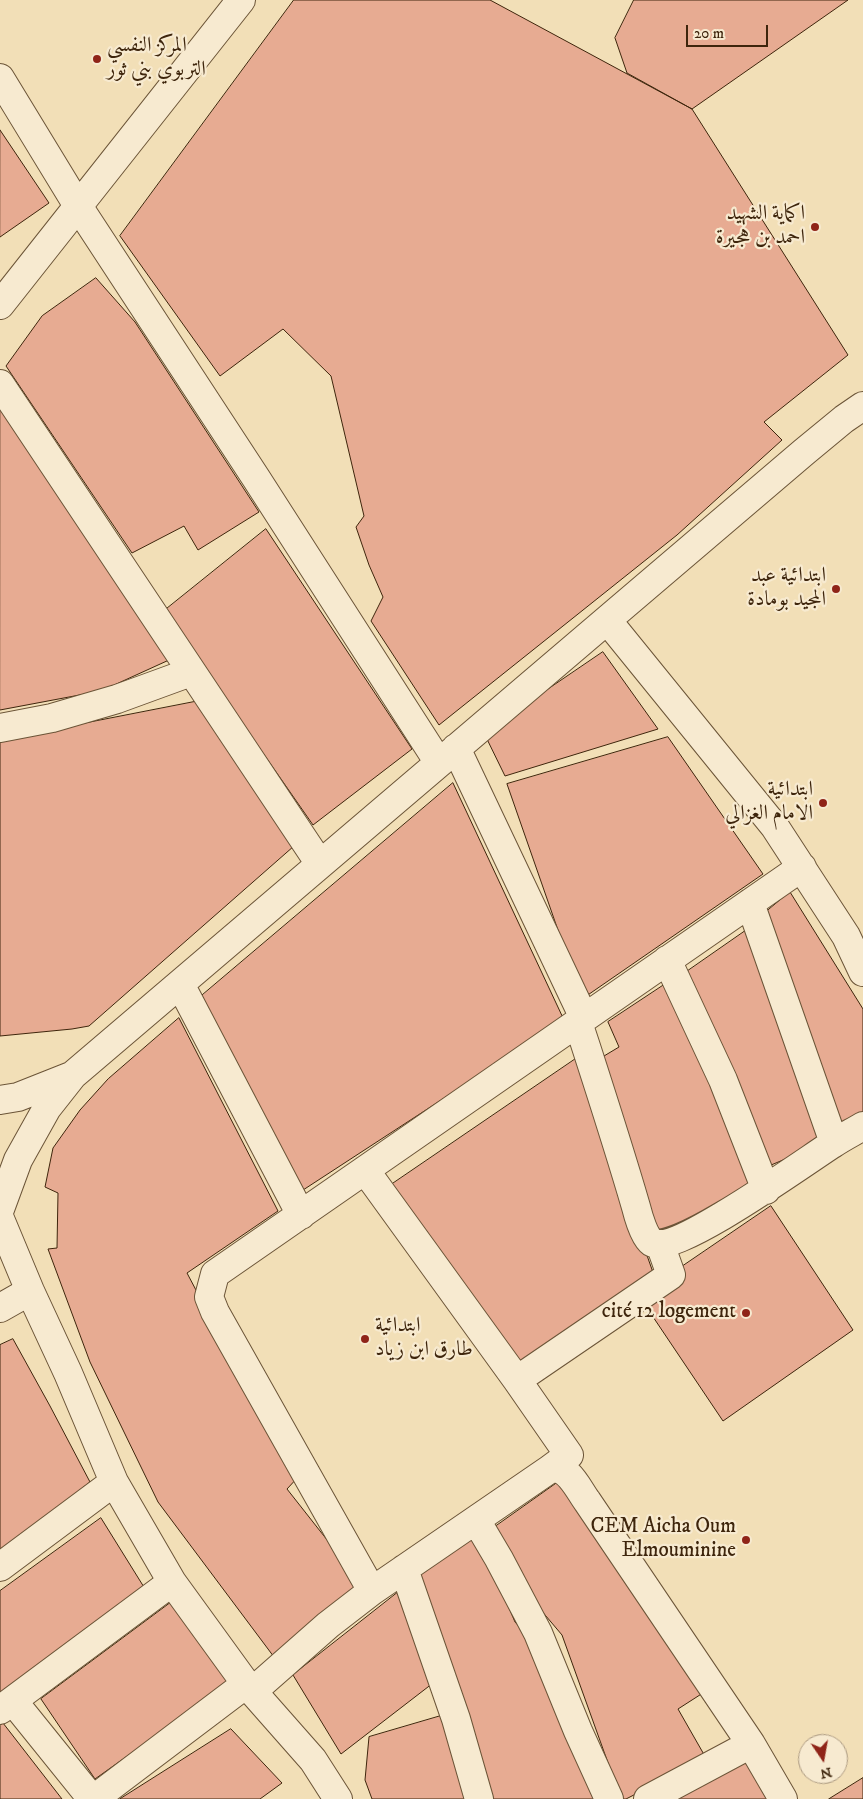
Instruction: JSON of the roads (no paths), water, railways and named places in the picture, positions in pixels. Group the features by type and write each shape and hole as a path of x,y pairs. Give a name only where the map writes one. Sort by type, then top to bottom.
{"street":[{"path":"0,305 241,0"},
{"path":"0,78 78,206 256,478 448,755 581,1020 640,1222 649,1241 660,1244 667,1243 711,1222 766,1190 834,1143 863,1126"},
{"path":"0,384 320,864"},
{"path":"0,1209 18,1160 46,1108 73,1075 804,452 863,406"},
{"path":"607,620 774,827 802,867 854,931 863,972"},
{"path":"0,728 52,718 108,702 191,672"},
{"path":"372,1591 209,1297 215,1274 802,867"},
{"path":"750,903 834,1143"},
{"path":"667,960 723,1080 766,1190"},
{"path":"180,984 301,1215"},
{"path":"0,1100 18,1097 73,1075"},
{"path":"172,1582 6,1705 93,1799 249,1687 372,1591 569,1455 365,1170"},
{"path":"0,1219 114,1482 172,1582 249,1687 313,1760 338,1799"},
{"path":"517,1380 671,1275 660,1244"},
{"path":"0,1308 30,1291"},
{"path":"550,1469 556,1467 564,1469 751,1744 784,1799"},
{"path":"0,1567 114,1482"},
{"path":"476,1520 499,1559 538,1634 578,1731 609,1799"},
{"path":"404,1569 456,1719 479,1799"},
{"path":"648,1799 751,1744"}],"place":[{"name":"المركز النفسي التربوي بني ثور","path":"97,59"},
{"name":"اكماية الشهيد احمد بن هجيرة","path":"815,227"},
{"name":"ابتدائية عبد المجيد بومادة","path":"836,589"},
{"name":"ابتدائية الامام الغزالي","path":"823,803"},
{"name":"cité 12 logement","path":"746,1313"},
{"name":"ابتدائية طارق ابن زياد","path":"365,1339"},
{"name":"CEM Aicha Oum Elmouminine","path":"746,1540"}]}
